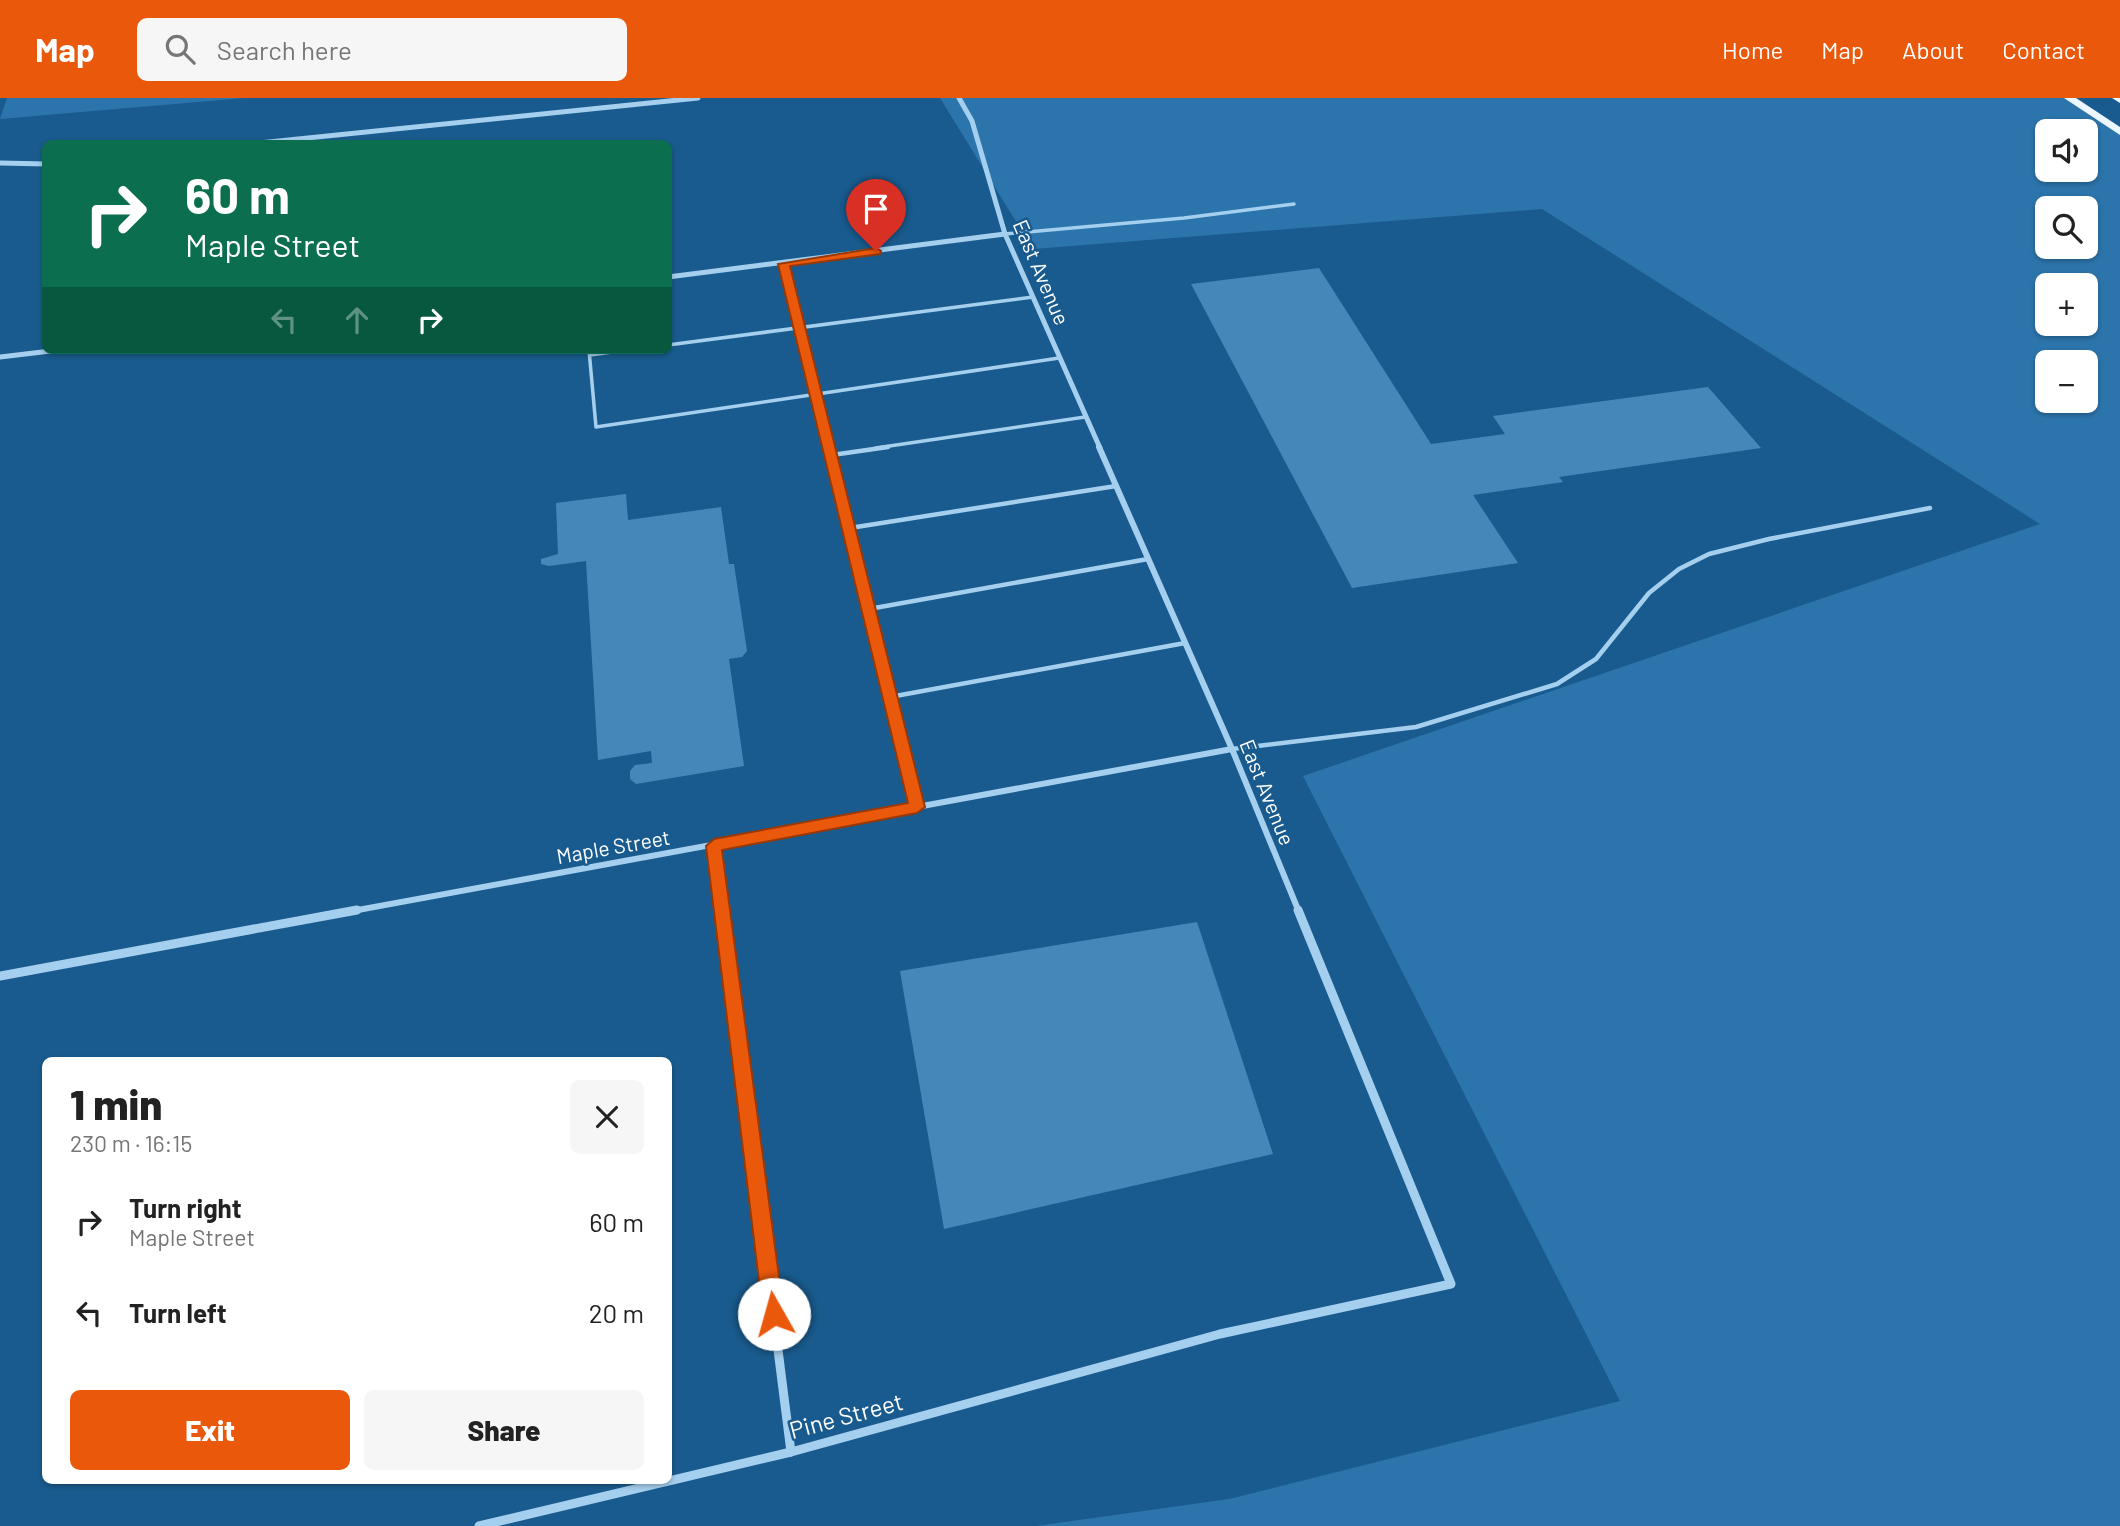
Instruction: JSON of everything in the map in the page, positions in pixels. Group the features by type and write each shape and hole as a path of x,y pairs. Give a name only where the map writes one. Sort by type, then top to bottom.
{"main road":[{"path":"2069,98 2120,132"}],"street":[{"path":"288,140 698,98"},
{"name":"East Avenue","path":"959,98 972,121 1005,234 1232,749 1451,1284 1220,1334"},
{"path":"0,163 26,166 42,164"},
{"path":"672,277 1005,234"},
{"path":"0,357 42,352"},
{"name":"Maple Street","path":"0,976 1232,749"},
{"path":"714,846 791,1452"},
{"name":"Pine Street","path":"672,1480 791,1452 1220,1334"},
{"name":"Pine Street","path":"479,1526 656,1484"}],"lane":[{"path":"1005,234 1184,218 1294,204"},
{"path":"784,264 917,807"},
{"path":"672,344 1033,297"},
{"path":"590,354 597,427 1059,358"},
{"path":"832,455 1086,416"},
{"path":"849,528 1116,486"},
{"path":"1232,749 1416,727 1557,684 1596,659 1649,593 1679,569 1709,554 1769,539 1930,508"},
{"path":"869,609 1148,559"},
{"path":"890,697 1185,643"}],"shaded area":[{"path":"7,98 244,98 0,119"},
{"path":"940,98 2069,98 2120,132 2120,1526 1036,1526 1229,1499 1620,1401 1303,776 2040,524 1542,209 1033,249"}],"building":[{"path":"1319,268 1431,444 1505,434 1493,416 1708,387 1761,448 1559,477 1563,482 1473,495 1518,563 1352,588 1191,284"},
{"path":"626,494 628,520 721,507 729,564 734,564 747,651 742,657 729,659 744,766 636,784 630,779 630,771 635,765 652,763 651,751 598,760 586,561 549,566 541,564 541,559 558,554 556,503"},
{"path":"1197,922 1273,1154 944,1229 900,971"}],"route":[{"path":"774,1314 714,846 917,807 784,264 876,251"}]}
